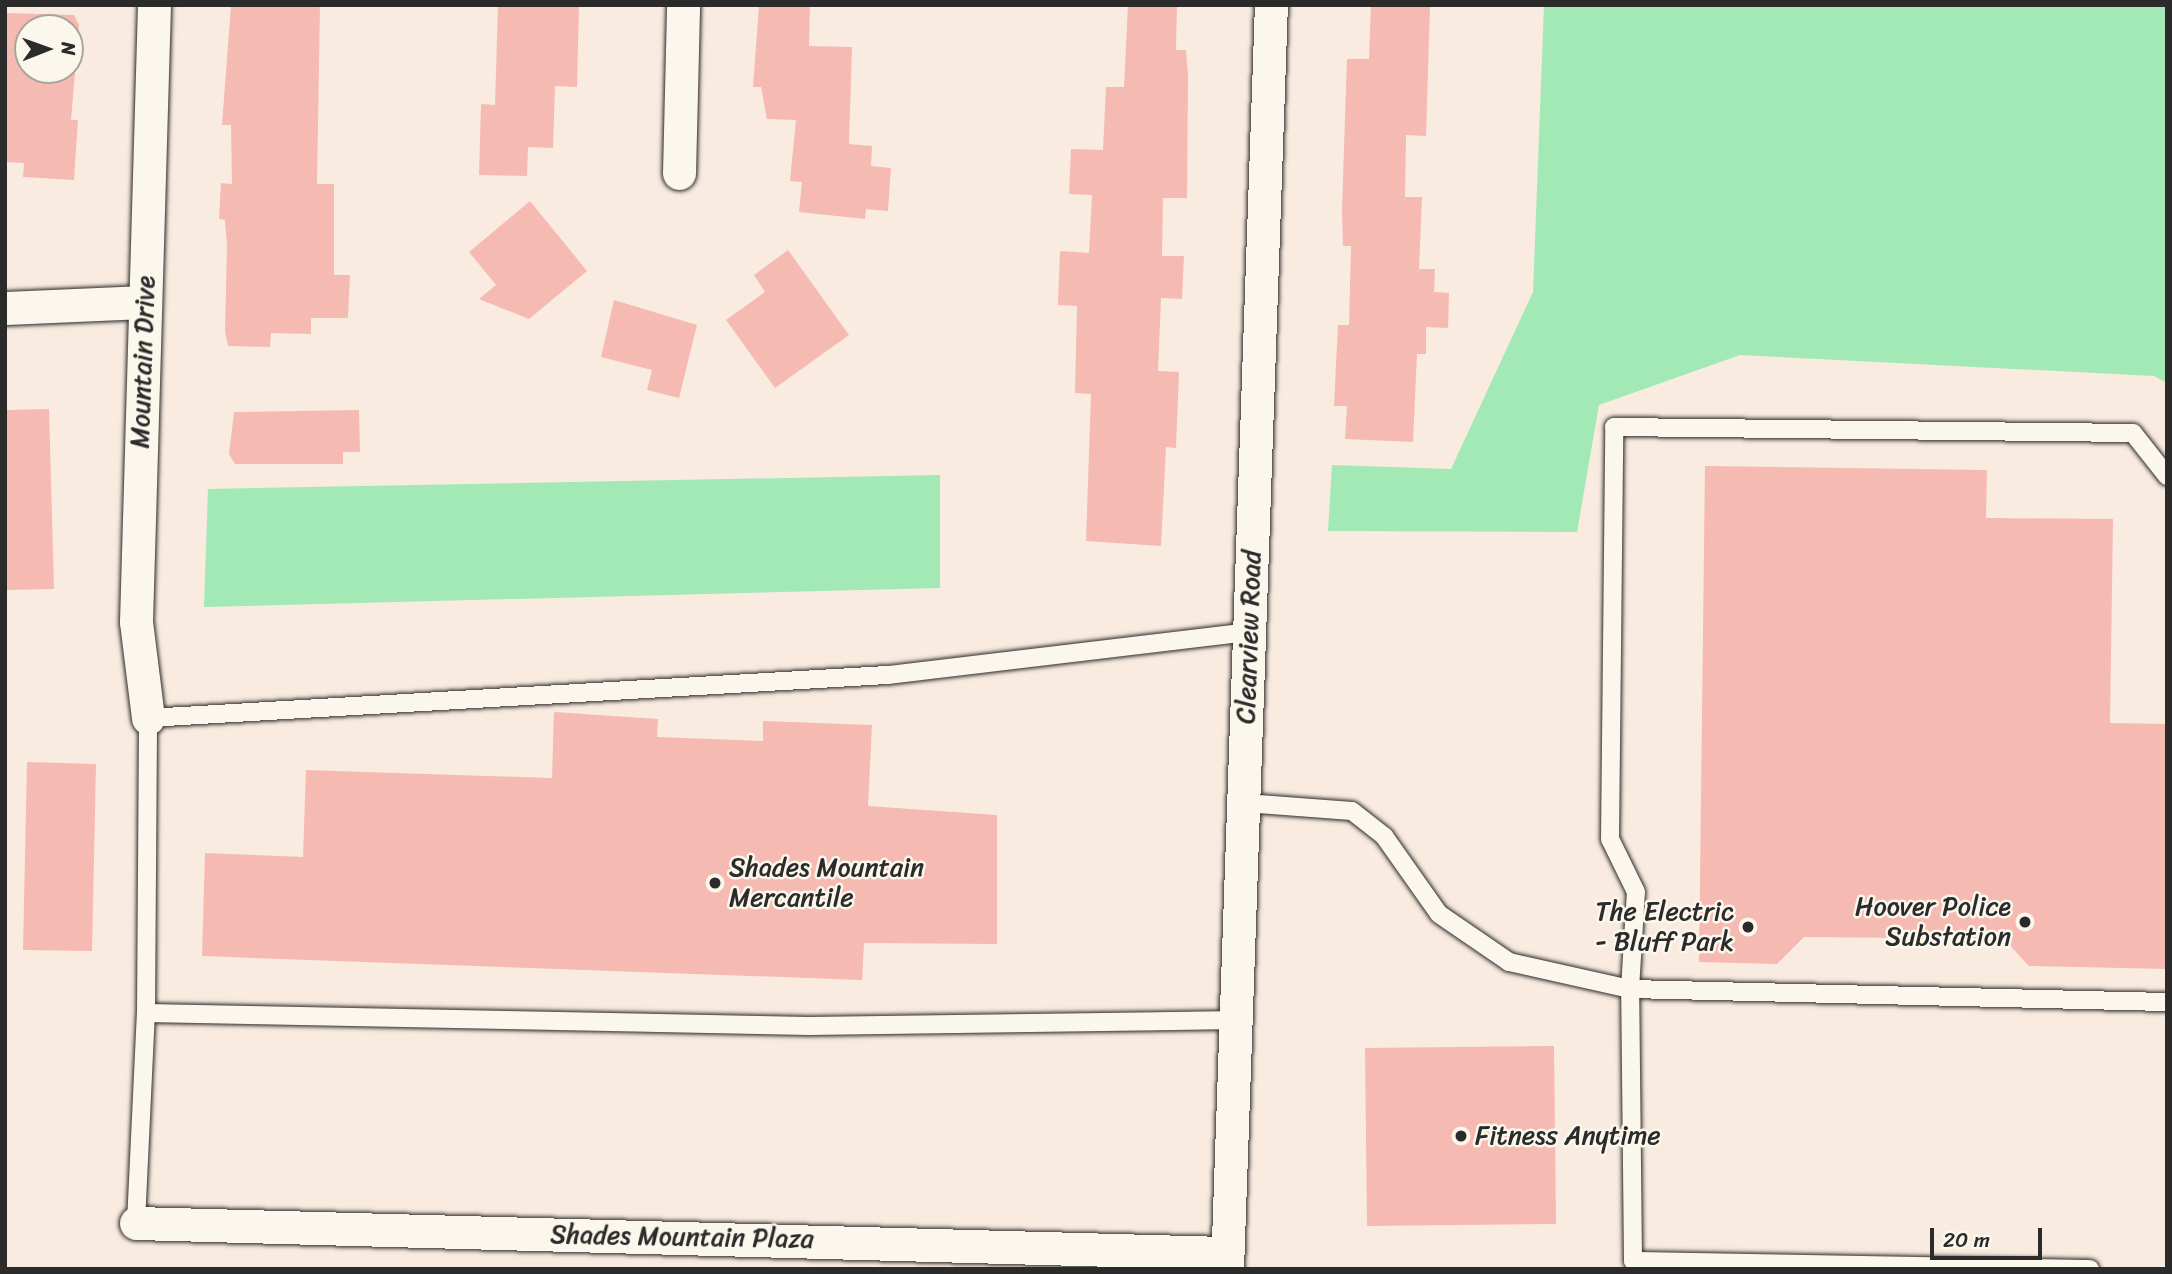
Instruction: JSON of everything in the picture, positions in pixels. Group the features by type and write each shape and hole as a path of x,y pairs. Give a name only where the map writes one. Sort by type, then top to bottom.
{"street":[{"name":"Mountain Drive","path":"148,718 136,622 154,5"},
{"path":"678,173 682,5"},
{"name":"Clearview Road","path":"1227,1261 1238,1020 1271,5"},
{"path":"5,308 145,302"},
{"name":"Shades Mountain Plaza","path":"136,1223 1227,1261"}],"lane":[{"path":"2090,1269 1636,1265 1630,989 1636,892 1610,839 1614,427 2133,433 2167,476"},
{"path":"136,1223 146,1013 148,718 888,675 1249,632"},
{"path":"1245,803 1352,811 1384,835 1438,914 1509,962 1630,989 2167,1002"},
{"path":"146,1013 810,1026 1238,1020"}],"green space":[{"path":"1544,5 2167,5 2167,383 2154,376 1740,355 1599,405 1577,532 1328,531 1332,465 1451,469 1533,292"},
{"path":"940,475 940,588 204,607 208,489"}],"building":[{"path":"231,5 320,5 317,184 334,184 334,275 350,275 348,318 311,318 311,334 271,333 270,347 228,346 225,332 227,246 225,220 219,219 221,183 232,184 231,125 222,125"},
{"path":"498,5 579,5 577,87 555,86 553,148 528,147 527,176 479,175 481,104 495,105"},
{"path":"759,5 810,5 809,46 852,47 849,144 872,146 871,166 891,168 888,211 866,209 865,219 799,212 802,182 790,181 796,120 767,119 761,87 753,87"},
{"path":"1128,5 1177,5 1176,50 1186,50 1188,76 1187,198 1163,198 1162,256 1184,256 1182,299 1161,298 1158,371 1179,372 1176,448 1166,447 1161,546 1086,541 1091,394 1075,393 1077,306 1058,305 1060,251 1089,253 1092,195 1069,194 1071,149 1103,150 1106,87 1124,87"},
{"path":"1371,5 1430,5 1426,136 1406,135 1405,197 1422,197 1419,269 1435,269 1434,292 1449,293 1448,328 1426,327 1426,354 1417,354 1413,442 1345,439 1347,406 1334,406 1338,325 1349,325 1351,246 1343,246 1342,208 1347,59 1369,59"},
{"path":"5,13 40,14 14,14 14,84 74,84 71,120 78,120 74,180 23,177 24,163 5,162"},
{"path":"530,201 587,271 529,319 479,299 496,285 469,252"},
{"path":"788,250 849,335 775,388 726,320 765,292 754,275"},
{"path":"614,300 697,325 679,398 647,390 652,370 601,357"},
{"path":"49,409 54,589 5,590 5,410"},
{"path":"359,410 360,452 343,452 343,464 235,464 229,454 234,412"},
{"path":"1705,466 1987,470 1986,518 2113,519 2110,723 2167,724 2167,969 2029,966 2004,939 1804,937 1777,964 1699,962"},
{"path":"554,712 658,719 657,737 763,741 763,721 872,725 868,806 997,815 997,944 864,943 862,980 202,956 205,853 303,857 306,770 552,778"},
{"path":"27,762 96,764 92,951 23,950"},
{"name":"Fitness Anytime","path":"1554,1046 1556,1224 1367,1226 1365,1048"}],"place":[{"name":"Shades Mountain Mercantile","path":"715,883"},
{"name":"Hoover Police Substation","path":"2025,922"},
{"name":"The Electric - Bluff Park","path":"1748,927"},
{"name":"Fitness Anytime","path":"1461,1136"}]}
